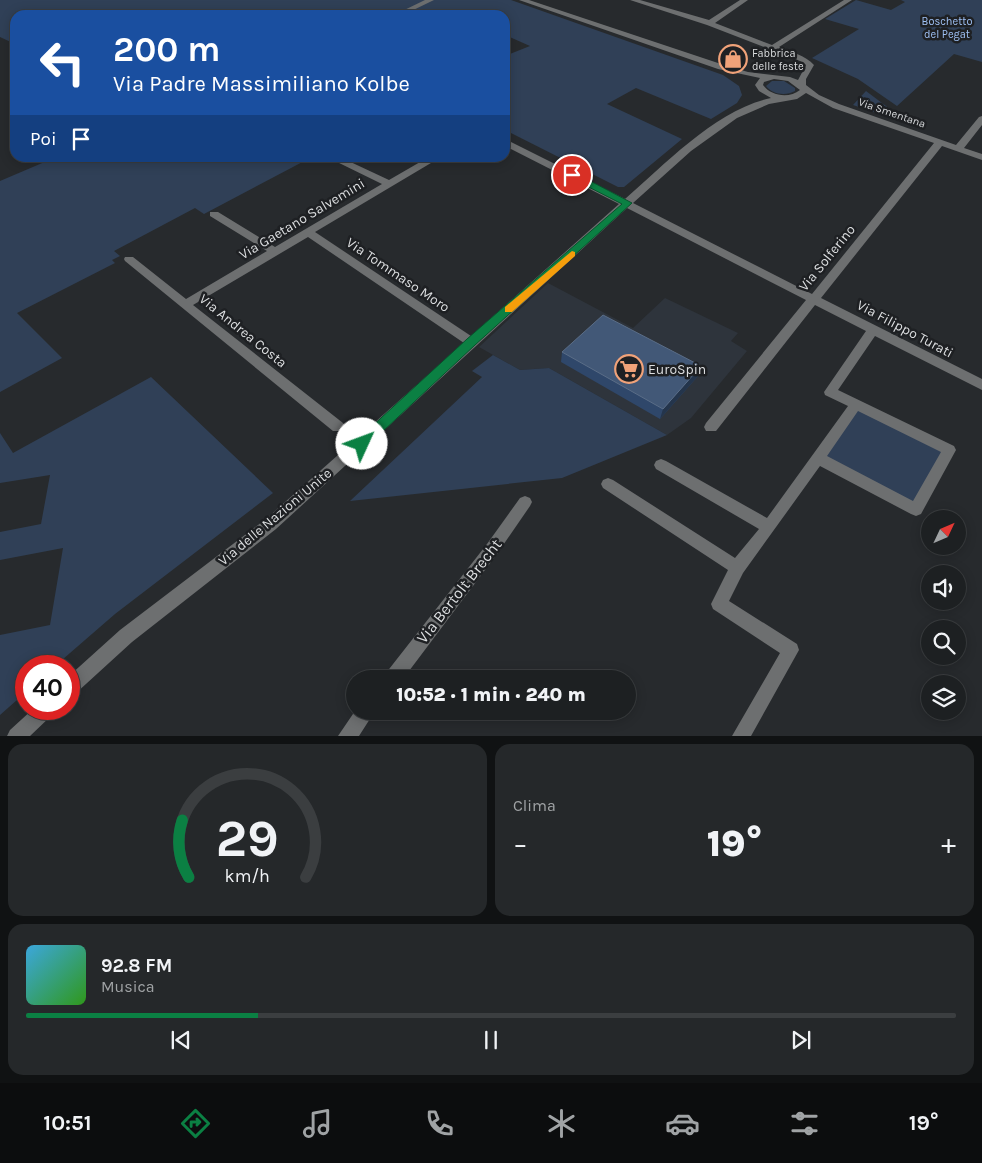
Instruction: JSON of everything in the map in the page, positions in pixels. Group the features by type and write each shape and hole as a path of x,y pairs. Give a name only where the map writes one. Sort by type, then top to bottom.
{"street":[{"path":"408,10 430,0"},
{"path":"522,0 720,66 748,74 775,77"},
{"path":"530,0 604,27"},
{"path":"633,0 710,23 775,46 808,62 810,65 802,78 801,94 750,107"},
{"path":"710,23 745,0"},
{"path":"775,46 849,0"},
{"name":"Via Smentana","path":"720,66 743,77 770,95 836,106"},
{"path":"750,107 761,89 760,82 809,69"},
{"name":"Via Smentana","path":"775,77 790,79 816,98 836,106 940,142"},
{"name":"Via delle Nazioni Unite","path":"80,678 126,636 271,524 471,342 628,203 660,172 705,136 750,107"},
{"path":"958,149 982,119"},
{"path":"940,142 982,157"},
{"name":"Via Solferino","path":"711,427 940,142"},
{"name":"Via Filippo Turati","path":"510,144 982,385"},
{"path":"344,162 386,183"},
{"name":"Via Gaetano Salvemini","path":"186,304 276,252 386,183 425,162"},
{"path":"214,214 276,252"},
{"name":"Via Tommaso Moro","path":"308,232 471,342"},
{"name":"Via Andrea Costa","path":"129,259 338,427"},
{"path":"818,458 916,510 949,450 830,392 873,330"},
{"path":"741,736 791,650 719,604 737,568 769,527 856,404"},
{"path":"661,465 769,527"},
{"path":"608,484 737,568"},
{"name":"Via Bertolt Brecht","path":"399,670 492,550 526,502"},
{"path":"16,736 34,720"},
{"path":"347,736 359,720"}],"shaded area":[{"path":"548,283 633,328 665,298 738,333 731,341 747,351 691,418 667,435 549,368 520,370 479,347"}],"green space":[{"path":"0,0 511,0 723,75 739,86 742,95 737,103 711,119 636,88 607,104 682,139 624,187 618,187 510,133 510,54 530,46 510,37 510,10 10,10 10,42 0,37"},
{"name":"Boschetto del Pegat","path":"856,0 891,10 905,2 901,0 982,0 982,62 954,54 897,106 858,79 812,58 859,29 825,19"},
{"path":"772,81 784,81 795,88 795,91 784,94 776,93 766,86"},
{"path":"866,91 910,124 853,105"},
{"path":"45,162 302,162 204,214 195,208 114,251 120,256 112,260 115,263 17,313 62,358 0,392 0,181"},
{"path":"493,355 520,370 549,368 667,435 562,478 350,501 482,377 472,371"},
{"path":"151,377 273,493 115,614 68,655 15,655 15,702 0,715 0,635 50,625 63,548 0,560 0,532 41,524 50,475 0,483 0,433 13,453"},
{"path":"856,404 949,450 916,510 818,458"}],"building":[{"name":"EuroSpin","path":"603,315 701,366 663,409 562,352"}],"slow traffic":[{"path":"508,309 572,254"}],"place":[{"name":"Fabbrica delle feste","path":"733,59"},
{"name":"EuroSpin","path":"629,369"}],"route":[{"path":"362,444 471,342 628,203 572,175"}]}
